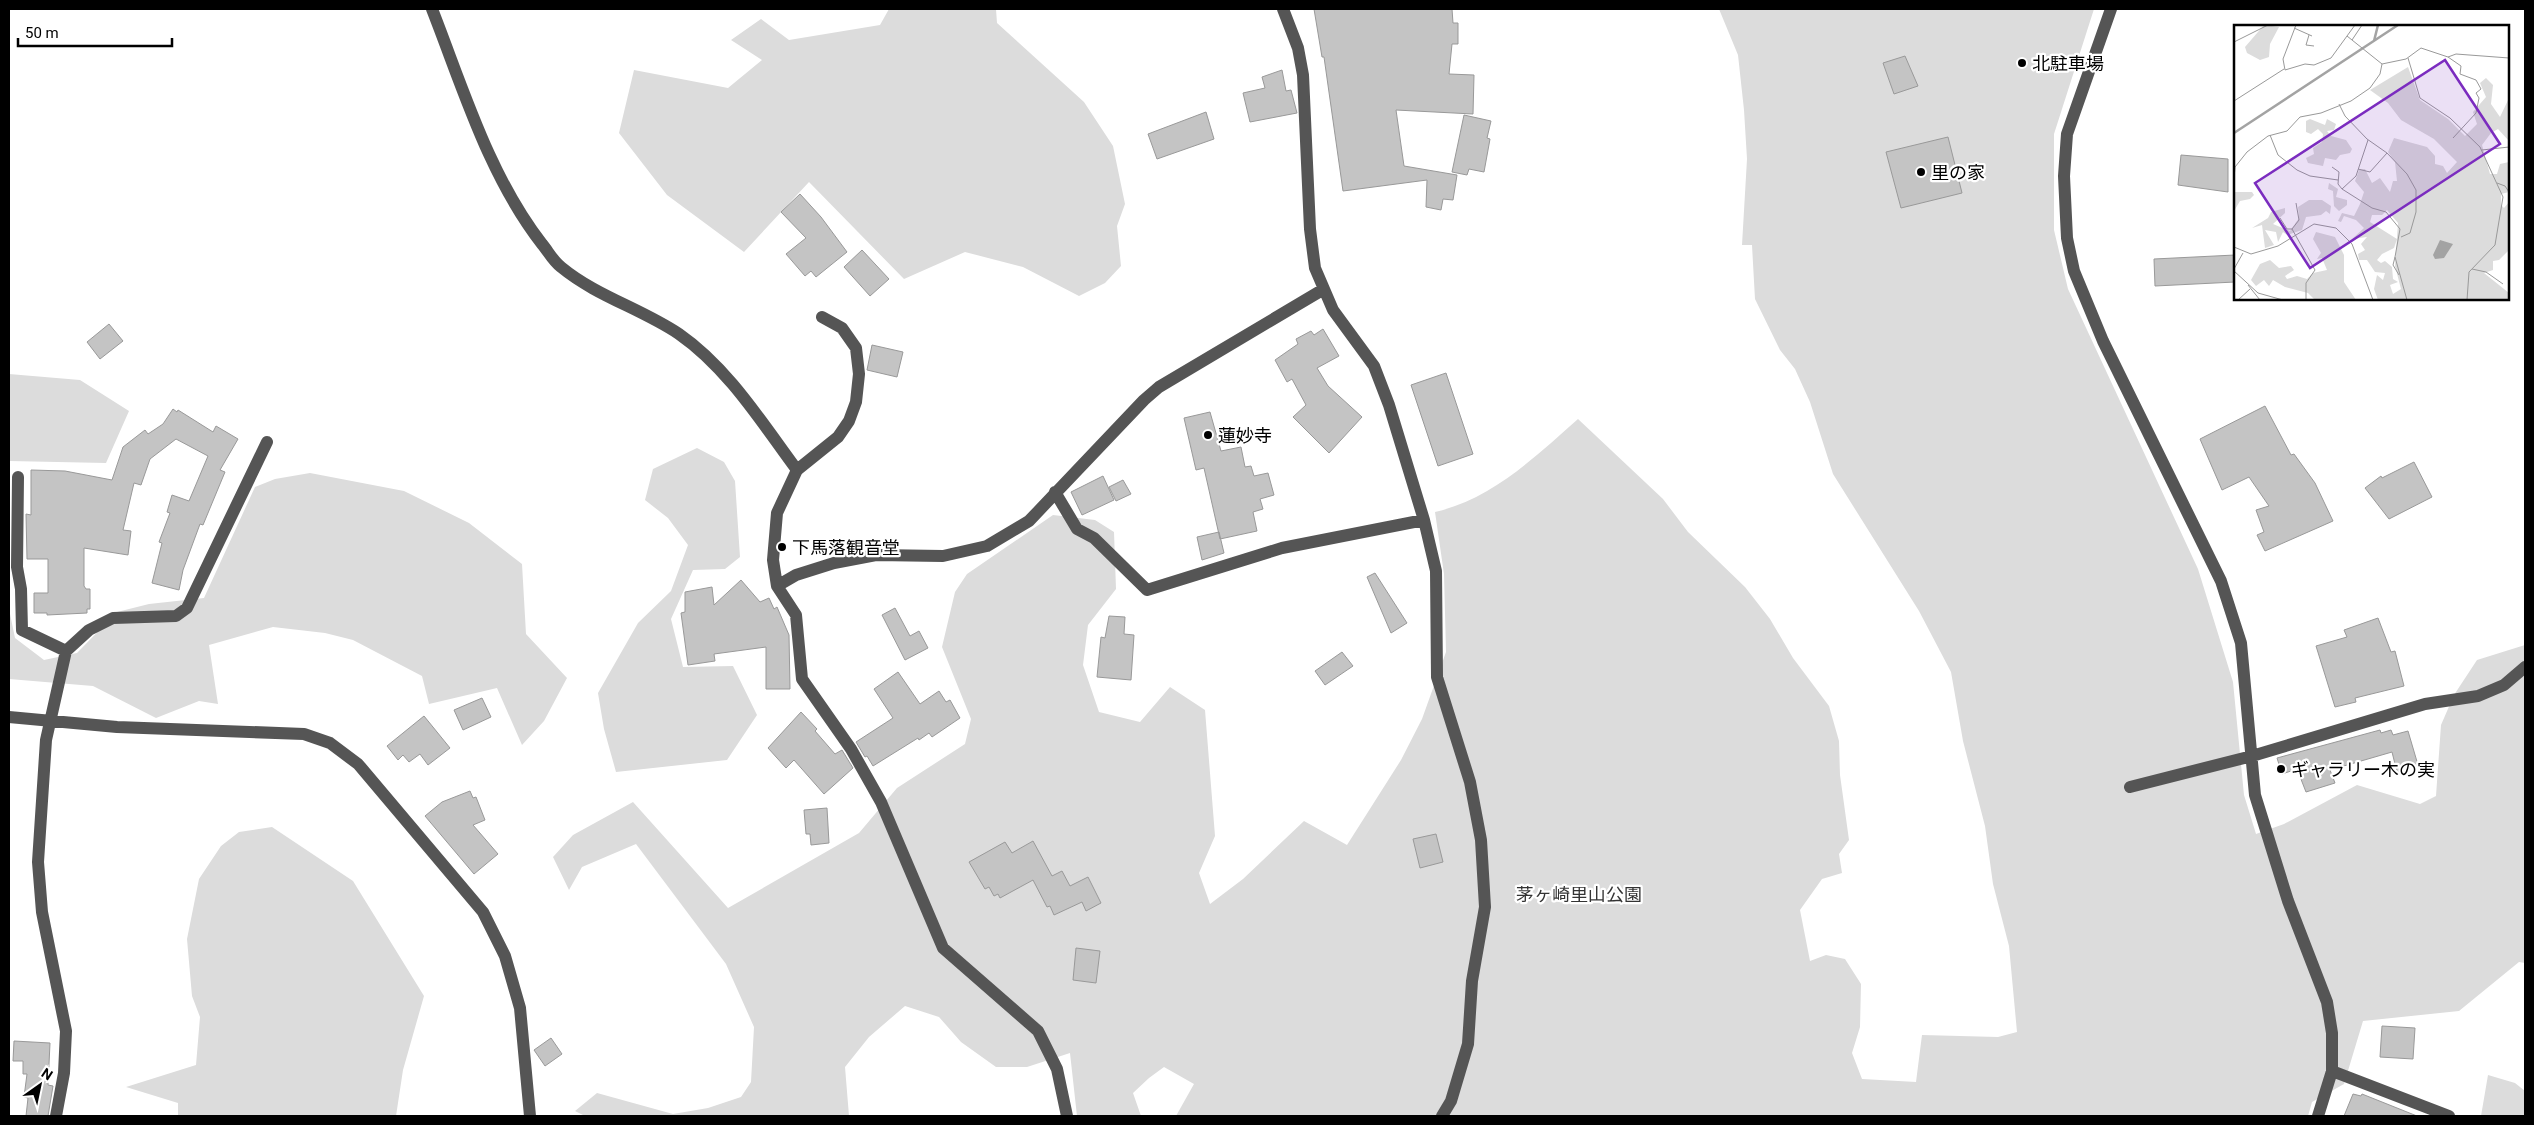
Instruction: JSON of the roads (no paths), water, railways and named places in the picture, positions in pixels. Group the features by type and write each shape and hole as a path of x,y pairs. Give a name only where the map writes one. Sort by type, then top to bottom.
{"street":[{"path":"432,9 478,128 519,215 560,266 590,286 678,334 710,359 748,404 797,470"},
{"path":"1283,9 1298,48 1303,74 1310,229 1315,268 1333,310 1374,366 1389,405 1424,520 1436,571 1437,677 1470,782 1481,840 1484,907 1472,981 1468,1044 1451,1101 1442,1116"},
{"path":"2111,9 2067,134 2064,176 2066,238 2074,270 2103,341 2221,581 2241,643 2255,795 2288,901 2327,1002 2332,1033 2332,1071 2318,1116"},
{"path":"777,586 796,575 834,563 876,554 943,556 987,546 1028,521 1144,400 1159,387 1324,289"},
{"path":"822,317 842,328 856,348 859,374 856,402 849,421 838,437 797,470 776,513 772,560 777,586 796,615 802,679 851,749 881,802 943,948 1038,1031 1057,1069 1067,1116"},
{"path":"56,1116 64,1073 66,1031 42,912 38,862 46,740 66,651 89,630 113,618 176,616 187,608 266,442"},
{"path":"18,477 17,567 21,589 22,630 66,651"},
{"path":"1055,492 1077,529 1094,538 1147,590 1282,548 1424,520"},
{"path":"2130,786 2252,756 2425,704 2478,696 2504,685 2525,667"},
{"path":"9,716 117,727 304,734 330,743 358,764 482,912 505,956 520,1008 525,1079 530,1116"},
{"path":"2332,1071 2449,1116"}],"place":[{"name":"北駐車場","path":"2022,63"},
{"name":"里の家","path":"1921,172"},
{"name":"蓮妙寺","path":"1208,435"},
{"name":"下馬落観音堂","path":"782,547"},
{"name":"ギャラリー木の実","path":"2281,769"}],"park label":[{"name":"茅ヶ崎里山公園","path":"1579,894"}]}
